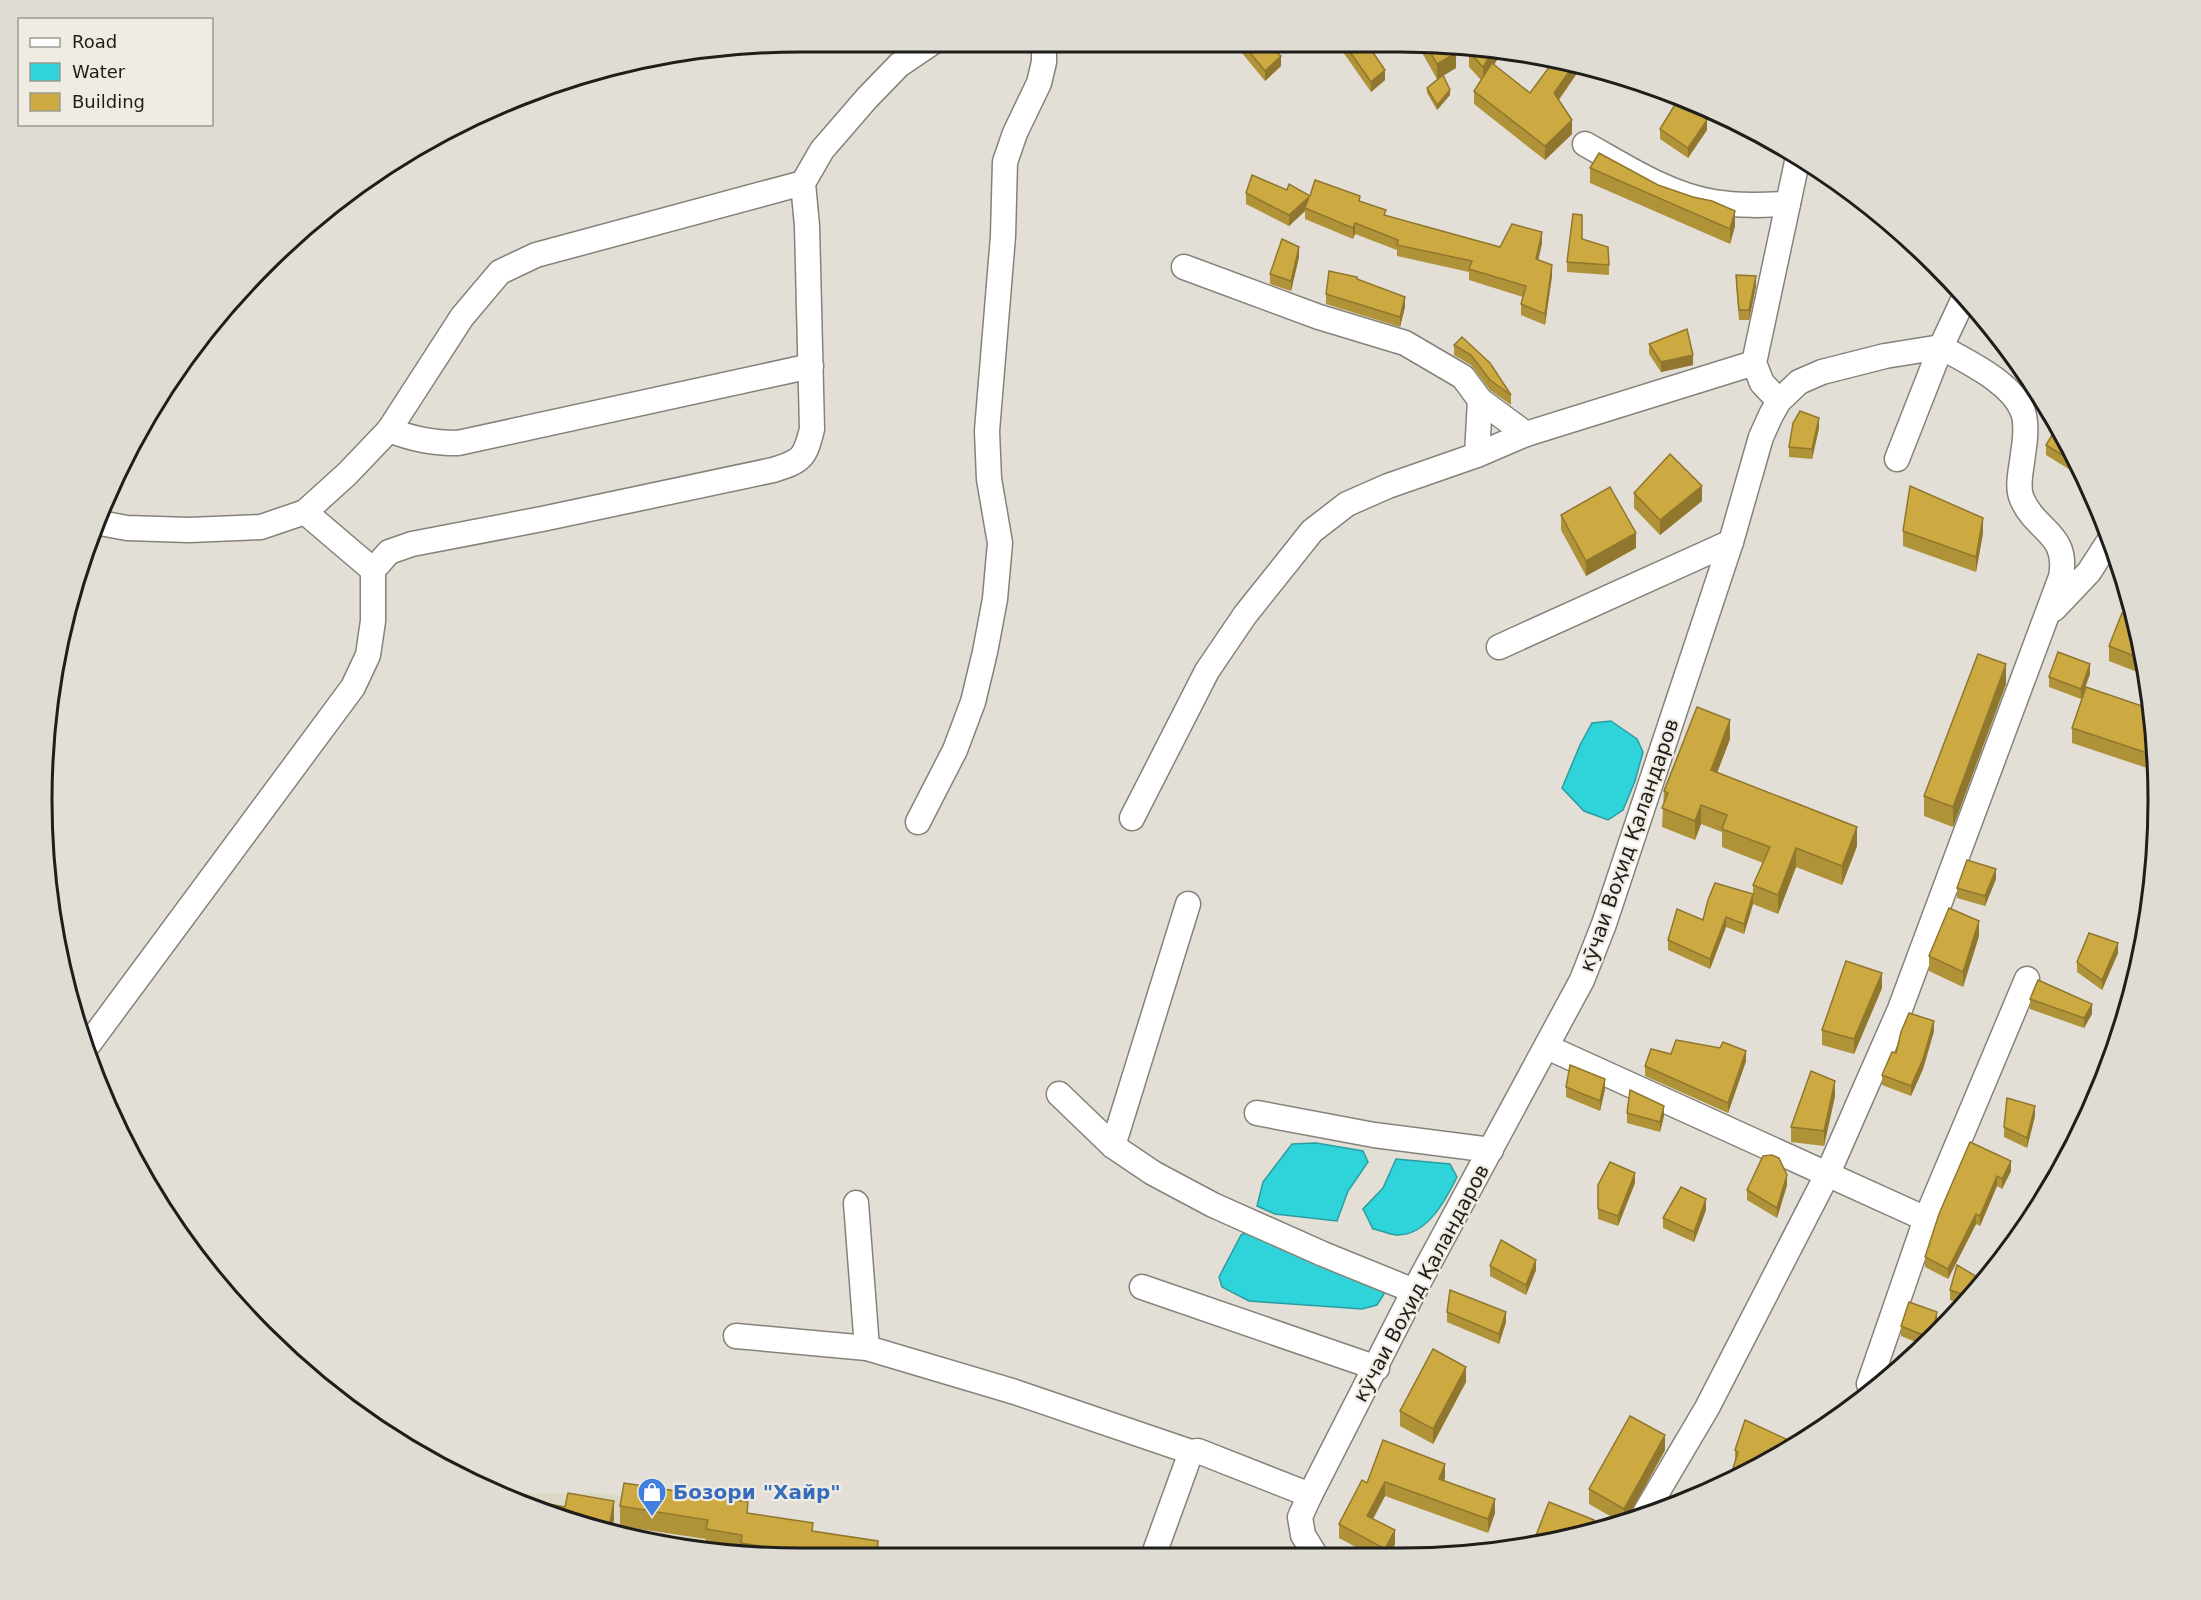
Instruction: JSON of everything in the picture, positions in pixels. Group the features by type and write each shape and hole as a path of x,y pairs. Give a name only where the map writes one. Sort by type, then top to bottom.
{"street":[{"path":"92,1040 353,687 368,655 373,621 373,570 389,552 412,544 773,470 792,464 806,453 812,429 807,226 803,183 822,150 867,98 899,65 918,52"},
{"path":"918,822 955,750 973,702 994,599 1000,543 988,479 987,430 1003,236 1005,162 1015,133 1039,83 1044,52"},
{"path":"1585,144 1680,193 1714,202 1752,205 1788,204"},
{"path":"1779,401 1762,383 1754,363 1796,166"},
{"path":"105,524 127,528 189,530 261,527 305,512 347,474 389,430 462,317 500,272 536,255 803,183"},
{"path":"1184,267 1319,317 1406,344 1463,378 1480,400 1526,434"},
{"path":"1896,459 1941,347 1961,305"},
{"path":"1649,1505 1707,1408 1827,1173 1900,1009 2061,577 2064,561 2060,548 2021,498 2019,485 2025,441 2023,412 2010,393 1989,375 1941,347"},
{"name":"кӯчаи Воҳид Қаландаров","path":"1311,1548 1303,1535 1300,1516 1310,1495 1414,1292 1582,980 1604,924 1731,542 1761,437 1779,401 1799,382 1822,372 1885,356 1941,347"},
{"path":"1132,818 1207,671 1245,615 1312,531 1347,504 1388,486 1477,455 1526,434 1754,363"},
{"path":"389,430 432,443 458,443 811,366"},
{"path":"1477,455 1480,400"},
{"path":"305,512 373,570"},
{"path":"1499,647 1731,542"},
{"path":"2046,617 2089,573 2105,548"},
{"path":"1113,1146 1188,904"},
{"path":"1870,1382 1926,1219 2027,979"},
{"path":"1547,1047 1926,1219"},
{"path":"1059,1094 1113,1146 1153,1173 1213,1205 1414,1292"},
{"path":"1257,1113 1374,1135 1491,1150"},
{"path":"856,1203 867,1348"},
{"path":"1142,1287 1377,1368"},
{"path":"736,1336 867,1348 1016,1392 1191,1452 1198,1451 1310,1495"},
{"path":"1156,1548 1191,1452"}],"shaded area":[{"name":"Бозори \"Хайр\"","path":"596,1493 674,1503 876,1548 800,1548 702,1541 607,1522 522,1494"}],"water":[{"path":"1611,721 1637,739 1643,752 1635,781 1623,810 1608,820 1584,811 1562,788 1592,723"},
{"path":"1316,1143 1363,1151 1368,1162 1348,1191 1337,1221 1275,1214 1257,1206 1263,1182 1292,1144"},
{"path":"1396,1159 1450,1164 1457,1177 1441,1206 1426,1223 1407,1234 1396,1235 1373,1229 1363,1209 1383,1188"},
{"path":"1253,1228 1380,1283 1384,1294 1377,1305 1362,1309 1249,1301 1222,1287 1219,1277 1241,1235"}],"building":[{"path":"1249,52 1276,52 1281,56 1265,71"},
{"path":"1350,52 1373,52 1385,70 1371,82"},
{"path":"1431,53 1454,54 1437,64"},
{"path":"1473,56 1489,58 1483,67"},
{"path":"1492,63 1530,93 1549,67 1569,72 1554,93 1572,120 1545,146 1474,91"},
{"path":"1443,75 1450,90 1437,105 1427,88"},
{"path":"1675,105 1707,120 1688,148 1660,129"},
{"path":"1599,153 1658,185 1712,201 1735,211 1730,229 1590,168"},
{"path":"1252,175 1287,190 1289,184 1310,196 1315,180 1360,196 1359,201 1386,210 1384,215 1500,247 1512,224 1542,232 1536,259 1552,265 1545,314 1521,304 1526,286 1469,269 1472,261 1397,245 1398,240 1355,223 1353,228 1305,208 1309,197 1289,215 1246,193"},
{"path":"1573,214 1582,215 1582,239 1608,247 1609,265 1567,262"},
{"path":"1282,239 1299,247 1291,281 1270,274"},
{"path":"1329,271 1357,277 1357,279 1405,297 1400,317 1326,294"},
{"path":"1736,275 1756,276 1749,310 1739,310"},
{"path":"1687,329 1693,355 1661,362 1649,344"},
{"path":"1462,337 1490,363 1511,395 1490,380 1471,355 1454,345"},
{"path":"1800,411 1819,418 1812,449 1789,447 1793,423"},
{"path":"2052,434 2064,456 2046,445"},
{"path":"1670,454 1702,486 1660,520 1634,493"},
{"path":"1910,486 1983,518 1976,557 1903,531"},
{"path":"1610,487 1636,533 1586,561 1561,515"},
{"path":"2122,613 2125,614 2134,656 2109,646"},
{"path":"2058,652 2090,664 2081,689 2049,677"},
{"path":"1978,654 2006,664 1953,807 1924,796"},
{"path":"2086,687 2142,706 2147,753 2147,753 2072,728"},
{"path":"1697,707 1730,720 1711,770 1857,827 1842,866 1796,848 1778,895 1753,885 1770,847 1722,829 1727,815 1701,805 1695,821 1662,808 1668,793 1664,791"},
{"path":"1967,860 1996,869 1985,896 1957,888"},
{"path":"1715,883 1753,894 1744,924 1726,917 1710,959 1668,940 1677,909 1703,920"},
{"path":"1949,908 1979,921 1963,972 1929,956"},
{"path":"2089,933 2118,943 2102,980 2077,962"},
{"path":"1846,961 1882,973 1854,1039 1822,1030"},
{"path":"2038,980 2092,1004 2084,1018 2030,999"},
{"path":"1909,1013 1934,1021 1923,1059 1911,1086 1882,1075 1892,1052 1896,1053"},
{"path":"1676,1040 1720,1048 1723,1042 1746,1051 1728,1103 1645,1066 1651,1049 1671,1054"},
{"path":"1570,1065 1605,1079 1600,1101 1566,1087"},
{"path":"1811,1071 1835,1081 1824,1131 1791,1127"},
{"path":"1630,1090 1664,1106 1660,1122 1627,1113"},
{"path":"2007,1098 2035,1106 2027,1138 2004,1127"},
{"path":"1970,1142 2011,1161 2002,1179 1997,1176 1980,1216 1976,1214 1948,1269 1925,1257 1939,1214"},
{"path":"1772,1155 1779,1158 1787,1175 1777,1208 1747,1190 1763,1156"},
{"path":"1610,1162 1635,1173 1618,1216 1598,1209 1598,1185"},
{"path":"1681,1187 1706,1199 1694,1232 1663,1218"},
{"path":"1501,1240 1536,1260 1526,1285 1490,1266"},
{"path":"1957,1265 1976,1277 1962,1294 1950,1290"},
{"path":"1450,1290 1506,1312 1499,1334 1447,1312"},
{"path":"1909,1302 1937,1312 1934,1324 1923,1335 1901,1326"},
{"path":"1433,1349 1466,1367 1433,1429 1400,1411"},
{"path":"1630,1416 1665,1435 1624,1509 1589,1489"},
{"path":"1745,1420 1786,1439 1733,1470 1738,1452 1735,1450"},
{"path":"1383,1440 1445,1464 1439,1479 1495,1499 1488,1519 1385,1482 1367,1516 1395,1530 1386,1548 1383,1548 1339,1524 1362,1480 1367,1483"},
{"path":"624,1483 748,1502 747,1513 813,1523 812,1531 878,1541 877,1548 800,1548 741,1543 742,1535 706,1529 708,1520 620,1506"},
{"path":"568,1493 614,1501 610,1523 550,1504 565,1507"},
{"path":"1549,1502 1594,1520 1593,1522 1536,1535"}],"place":[{"name":"Бозори \"Хайр\"","path":"652,1518"}]}
